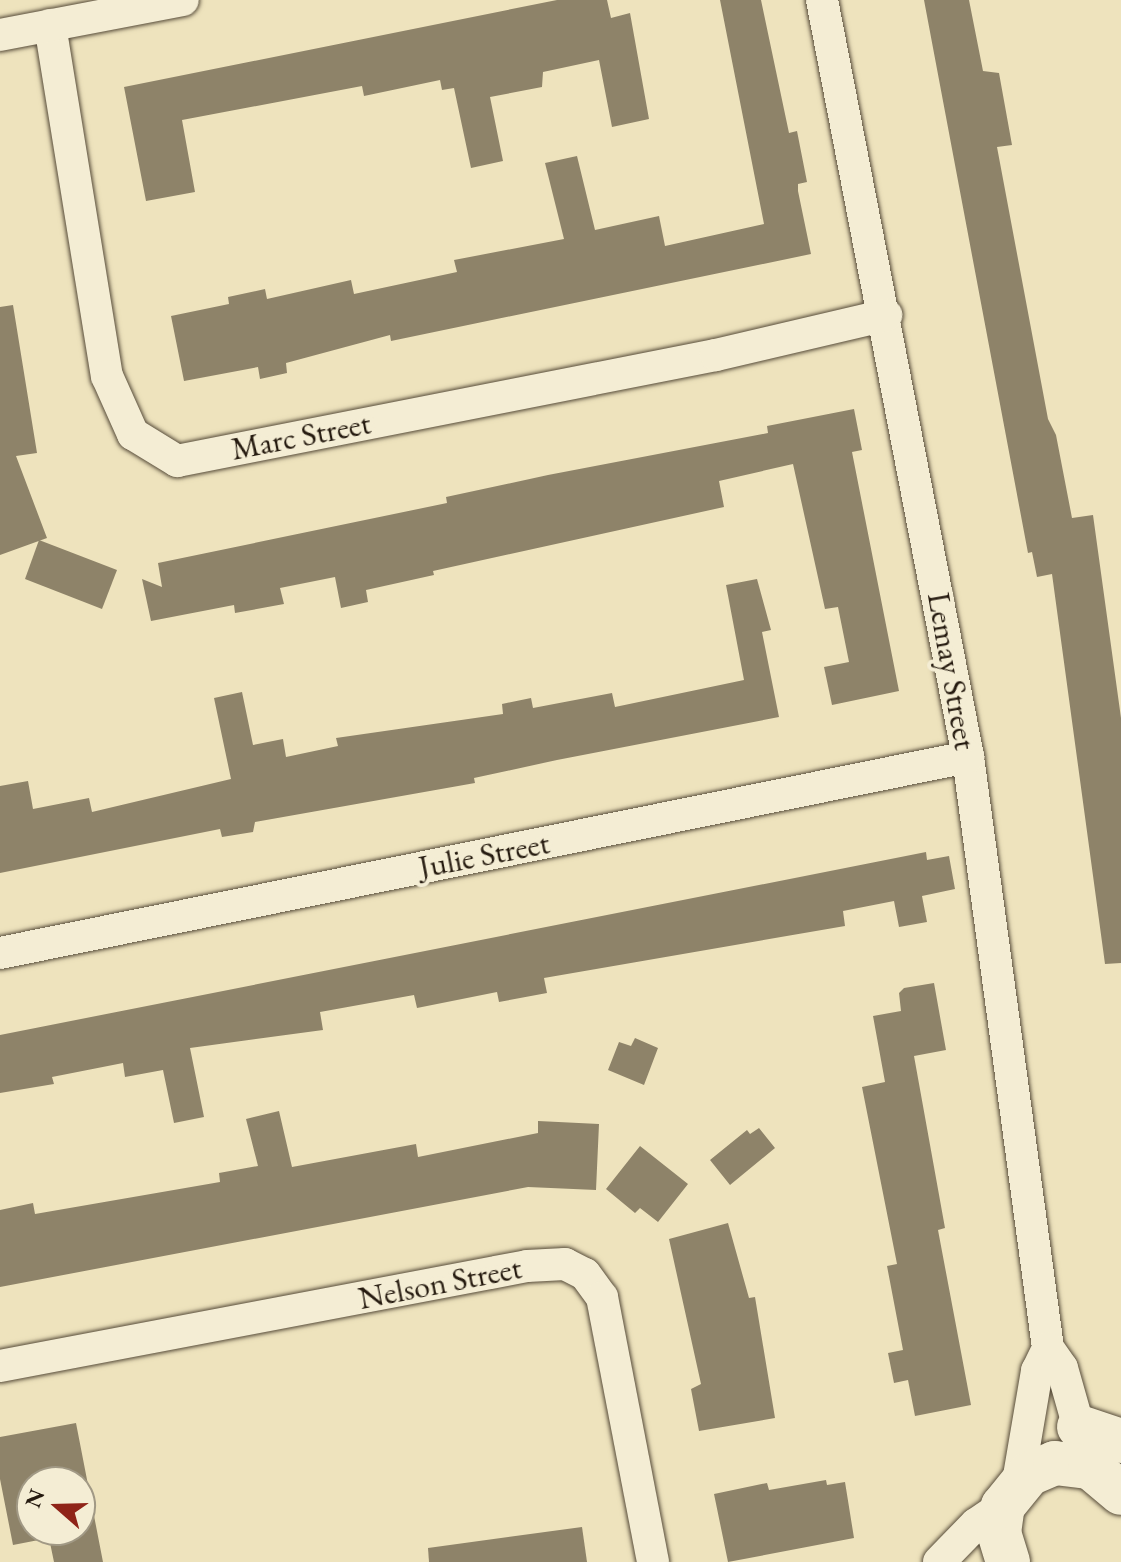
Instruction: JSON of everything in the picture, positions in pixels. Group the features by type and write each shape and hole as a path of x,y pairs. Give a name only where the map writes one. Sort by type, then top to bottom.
{"street":[{"path":"0,35 183,0"},
{"name":"Lemay Street","path":"822,0 886,315 968,757 1048,1348 1062,1368 1106,1462"},
{"name":"Marc Street","path":"50,25 107,376 133,434 177,461 716,355 886,315"},
{"name":"Julie Street","path":"0,953 968,757"},
{"name":"Nelson Street","path":"0,1366 527,1266 565,1264 585,1274 602,1297 653,1562"},
{"name":"Lemay Street","path":"1010,1494 1037,1371 1048,1348"},
{"path":"939,1562 1010,1494 1055,1463 1106,1462"},
{"path":"1008,1562 999,1533 1010,1494"}],"building":[{"path":"557,0 607,0 611,18 630,13 649,119 612,127 599,60 543,72 542,87 490,97 503,161 471,168 454,88 442,90 440,80 364,96 362,86 182,120 195,192 146,201 124,87"},
{"path":"720,0 761,0 789,133 797,131 807,182 798,184 798,191 811,254 391,341 390,335 286,363 287,373 260,379 258,367 184,381 171,316 229,304 228,297 265,289 267,299 351,280 354,294 457,272 454,260 564,239 545,163 577,156 595,230 659,216 665,246 764,224"},
{"path":"924,0 969,0 983,71 999,73 1012,145 997,147 1048,419 1056,435 1072,518 1093,515 1121,718 1121,963 1105,964 1052,574 1037,577 1032,552 1028,553"},
{"path":"13,305 37,453 16,456 47,538 0,555 0,307"},
{"path":"854,409 862,450 852,452 899,691 832,705 824,667 849,662 838,607 825,609 793,464 719,481 724,507 433,571 434,575 366,590 368,602 341,608 335,577 280,588 284,604 235,613 234,605 151,621 142,579 162,587 158,563 447,503 446,497 548,475 768,433 767,426"},
{"path":"39,540 117,570 102,609 25,579"},
{"path":"757,579 771,630 762,632 779,717 474,778 475,783 255,822 253,832 222,837 220,829 0,873 0,786 28,781 33,809 89,798 92,812 231,779 214,698 242,692 253,745 283,739 286,757 338,746 336,738 503,714 502,704 531,698 533,708 612,693 615,707 744,680 726,585"},
{"path":"926,852 927,860 949,856 955,889 922,896 927,922 899,927 894,901 843,911 845,926 544,978 547,993 499,1002 497,992 417,1008 414,995 320,1012 323,1030 190,1048 204,1117 174,1123 163,1070 125,1077 123,1063 52,1077 54,1084 0,1093 0,1035"},
{"path":"934,983 946,1050 914,1056 945,1228 938,1230 971,1405 915,1416 908,1380 894,1383 888,1353 903,1350 887,1266 897,1264 862,1087 885,1082 873,1016 901,1011 899,993 904,988"},
{"path":"635,1038 658,1048 644,1085 608,1070 619,1042 631,1046"},
{"path":"279,1111 292,1167 416,1144 418,1157 538,1133 538,1121 599,1124 596,1190 528,1187 0,1287 0,1210 33,1203 35,1214 220,1182 219,1173 258,1166 246,1119"},
{"path":"759,1128 775,1148 730,1185 710,1160 747,1130 750,1134"},
{"path":"640,1146 688,1184 658,1222 640,1208 635,1213 606,1189"},
{"path":"728,1223 749,1298 755,1297 775,1418 699,1431 691,1389 701,1384 669,1239"},
{"path":"76,1423 84,1466 16,1466 16,1544 13,1545 0,1479 0,1437"},
{"path":"826,1480 827,1485 845,1482 854,1538 728,1562 714,1494 767,1483 769,1490"},
{"path":"96,1526 103,1562 54,1562 51,1546 96,1546"},
{"path":"582,1527 587,1562 429,1562 428,1548"}]}
